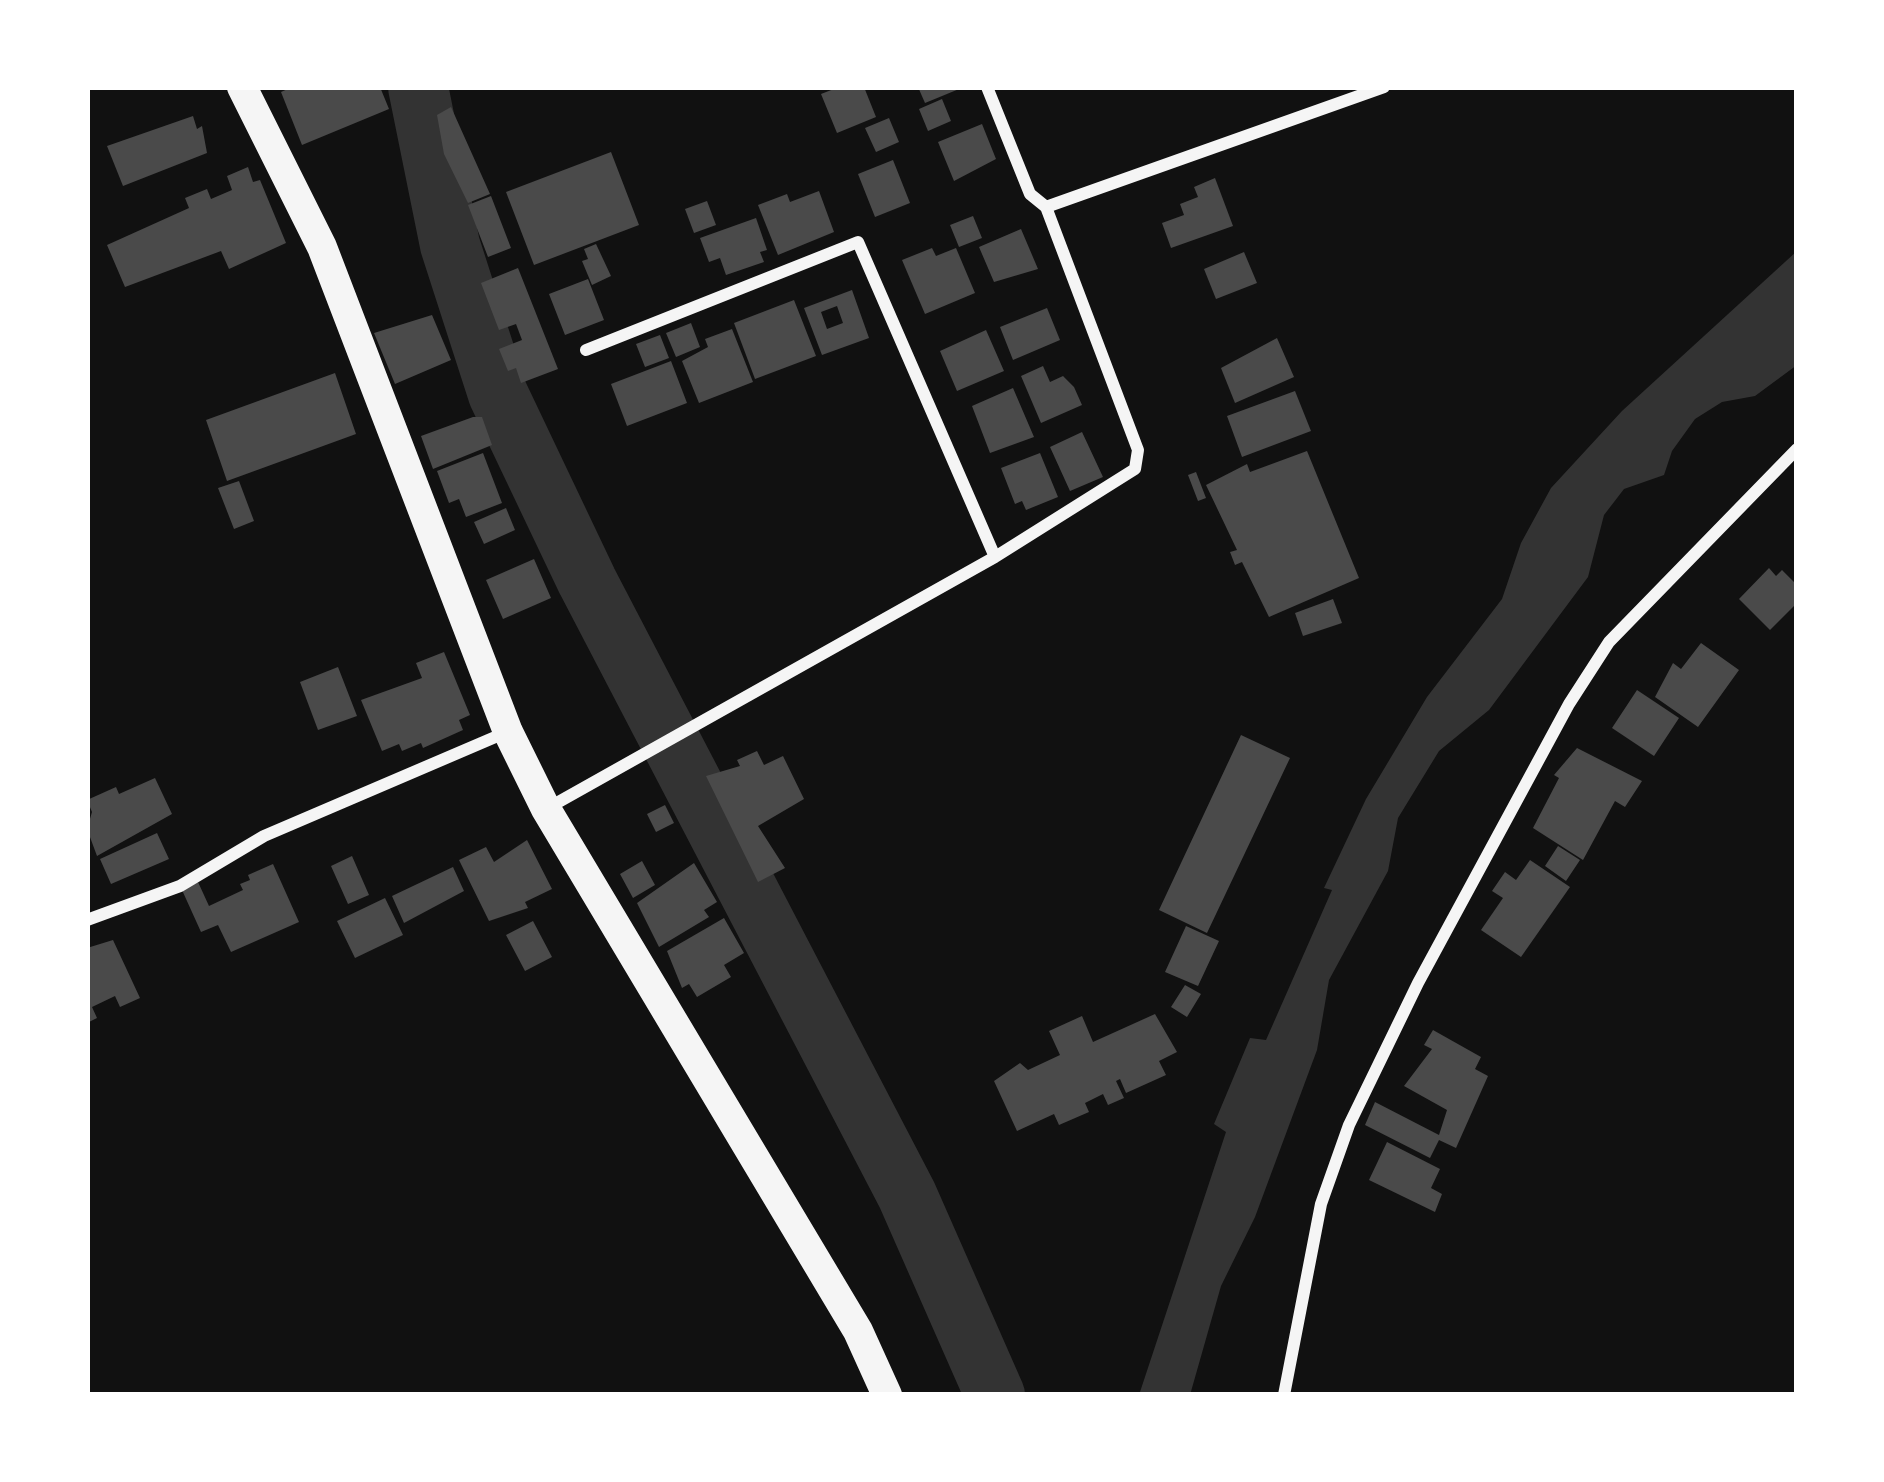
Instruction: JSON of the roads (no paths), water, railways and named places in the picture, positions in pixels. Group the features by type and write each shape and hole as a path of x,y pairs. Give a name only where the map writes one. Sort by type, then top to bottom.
{"main road":[{"path":"242,87 322,247 508,732 546,809 815,1256 887,1395"}],"street":[{"path":"546,809 995,557 1135,469 1138,450 1046,207 1030,194 987,87"},
{"path":"1046,207 1384,87"},
{"path":"586,350 858,242 995,557"},
{"path":"1284,1395 1322,1204 1349,1125 1418,983 1558,724 1609,643 1797,449"},
{"path":"87,920 179,886 265,836 508,732"}],"waterway":[{"path":"418,87 450,245 498,394 587,581 907,1195 995,1395"}]}
